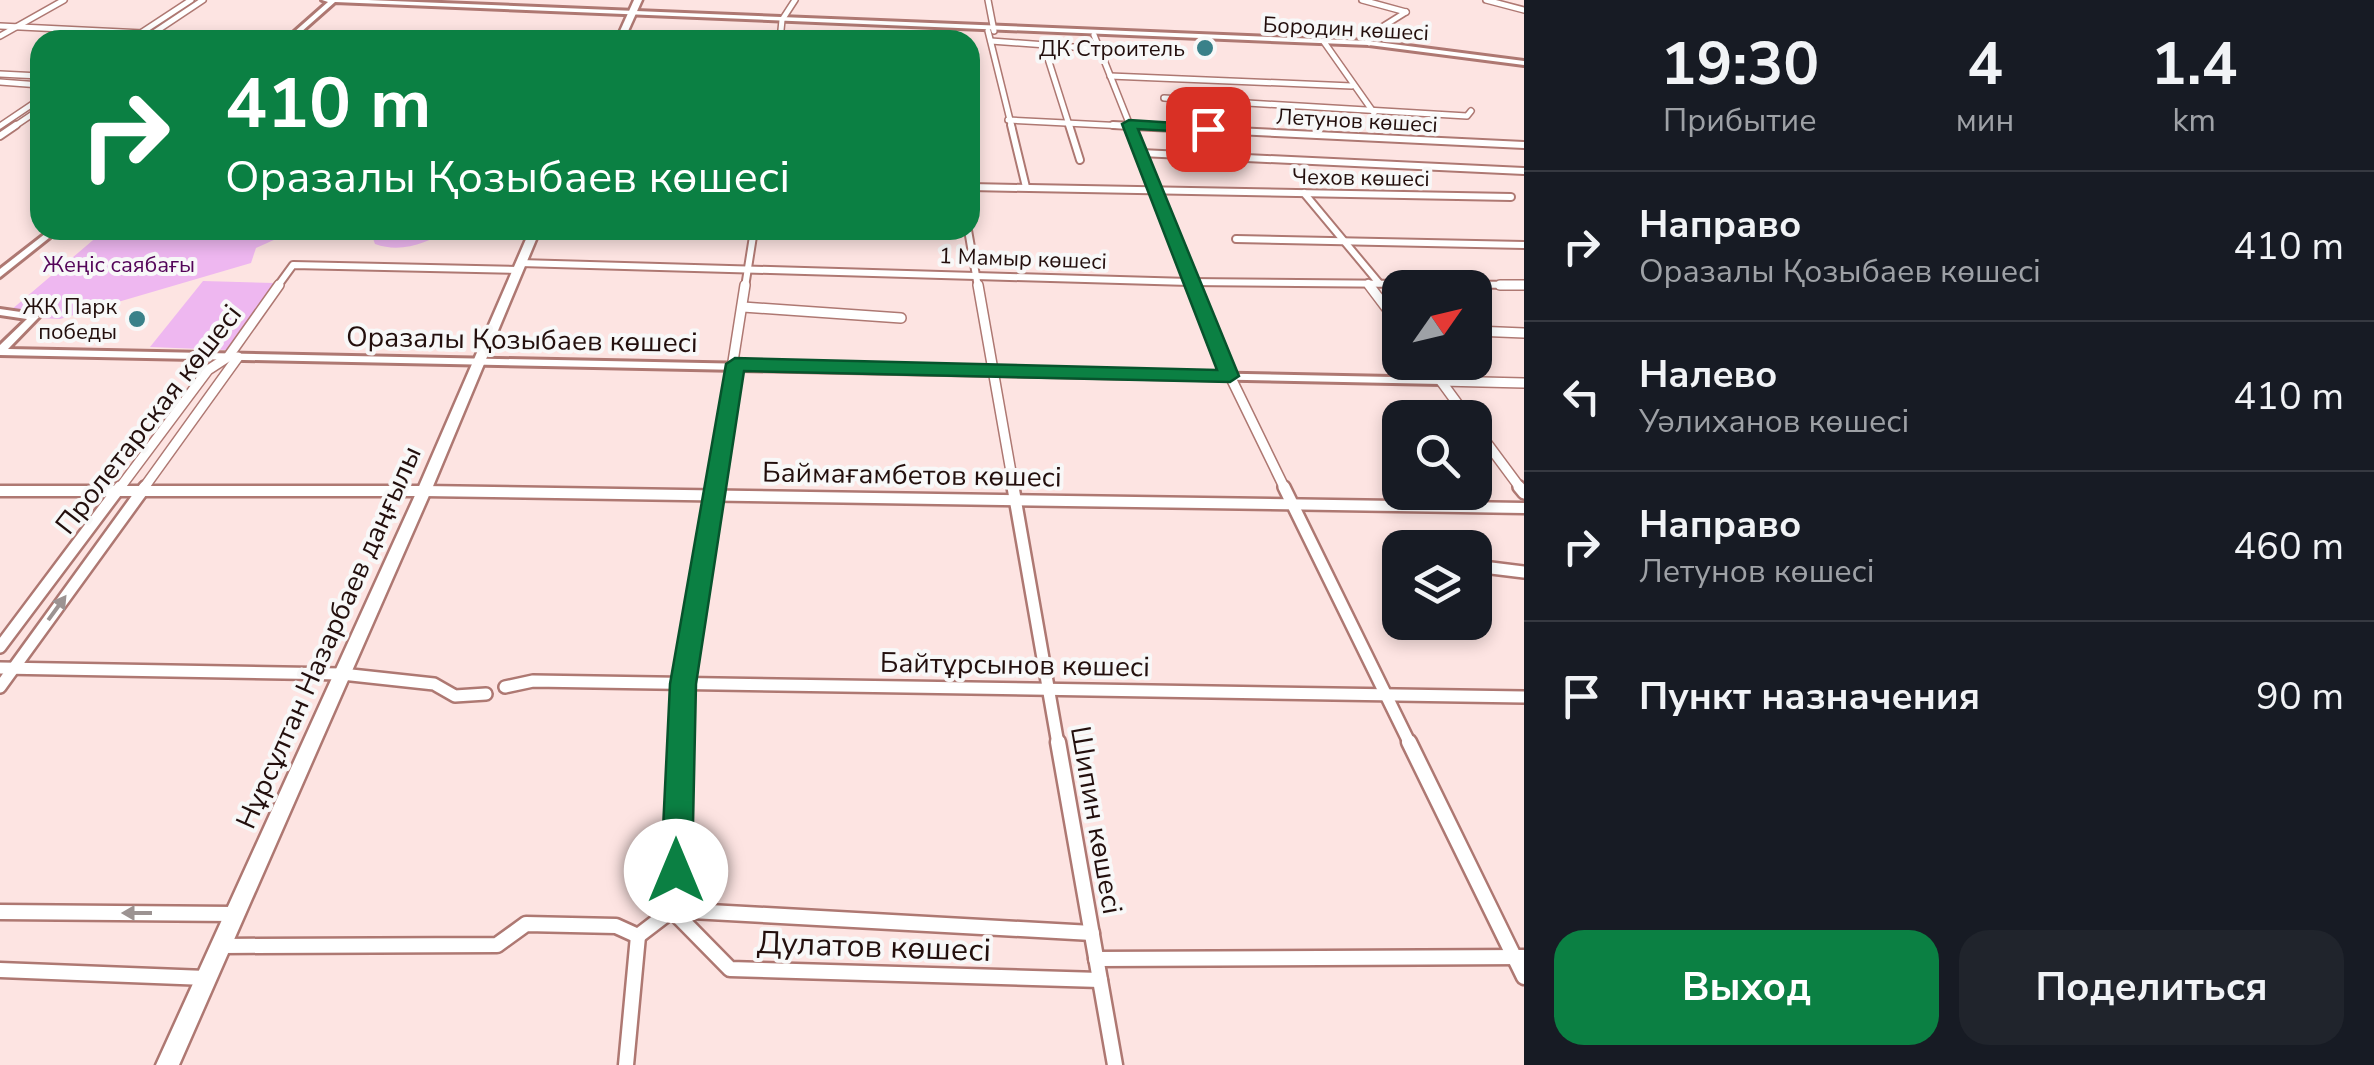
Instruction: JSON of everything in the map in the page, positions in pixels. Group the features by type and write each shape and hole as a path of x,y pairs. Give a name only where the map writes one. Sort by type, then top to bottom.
{"main road":[{"path":"625,30 638,0"},
{"name":"Нұрсұлтан Назарбаев даңғылы","path":"167,1065 424,491 530,240"},
{"name":"Баймағамбетов көшесі","path":"0,492 424,491 1524,508"}],"street":[{"path":"2,31 64,0"},
{"path":"153,30 191,0"},
{"path":"158,30 203,0"},
{"name":"Бородин көшесі","path":"325,0 467,3 972,30"},
{"path":"300,30 334,0"},
{"path":"781,30 782,20 795,0"},
{"path":"988,0 991,41 1026,187"},
{"path":"1362,0 1406,12 1366,37 1369,44"},
{"path":"1486,0 1524,10"},
{"path":"16,27 76,30"},
{"name":"Бородин көшесі","path":"980,30 1369,44 1524,63"},
{"path":"2,31 30,32"},
{"path":"1094,35 1189,282 1230,376 1519,957 1524,977"},
{"path":"991,41 1100,48"},
{"path":"1324,42 1352,86"},
{"path":"1043,43 1080,160"},
{"path":"0,74 30,76"},
{"path":"1110,76 1352,86 1360,90 1374,113"},
{"path":"0,82 30,84"},
{"path":"1164,98 1374,113 1467,116 1472,111"},
{"path":"0,126 30,106"},
{"path":"0,136 30,116"},
{"name":"Летунов көшесі","path":"1008,120 1524,145"},
{"path":"1140,154 1524,171"},
{"name":"Чехов көшесі","path":"980,187 1511,197"},
{"path":"1304,193 1379,283"},
{"path":"1236,239 1524,245"},
{"path":"0,274 42,240"},
{"path":"626,1065 644,932 668,913 683,684 753,240"},
{"name":"Шипин көшесі","path":"970,240 1115,1065"},
{"name":"1 Мамыр көшесі","path":"293,264 750,268 1189,282 1520,284"},
{"name":"Пролетарская көшесі","path":"0,687 140,492 293,264"},
{"path":"1368,283 1382,302"},
{"path":"1520,284 1524,294"},
{"path":"743,306 902,318"},
{"name":"Оразалы Қозыбаев көшесі","path":"0,312 34,317 0,351"},
{"path":"1492,332 1524,334"},
{"name":"Оразалы Қозыбаев көшесі","path":"0,351 1524,383"},
{"name":"Пролетарская көшесі","path":"0,647 208,370 233,357"},
{"path":"1441,381 1455,400"},
{"path":"1492,450 1524,493"},
{"path":"1492,568 1524,572"},
{"path":"0,668 342,674 434,684 454,696 486,694"},
{"name":"Байтұрсынов көшесі","path":"505,687 532,681 1524,697"},
{"path":"0,912 234,914"},
{"name":"Дулатов көшесі","path":"668,913 1092,932"},
{"name":"Дулатов көшесі","path":"668,913 730,969 1100,980"},
{"path":"220,946 497,945 526,924 616,926 644,932"},
{"path":"1096,959 1519,957"},
{"path":"0,970 206,978"}],"green space":[{"name":"Жеңіс саябағы","path":"93,240 274,240 256,248 251,263 60,319 39,318 36,311 11,310"},
{"path":"374,240 428,240 395,248 375,244"},
{"path":"203,281 274,283 227,350 150,347"}],"place":[{"name":"ДК Строитель","path":"1205,48"},
{"name":"ЖК Парк победы","path":"137,319"}],"route":[{"path":"676,871 683,684 735,364 1230,376 1189,282 1129,124 1208,129"}]}
